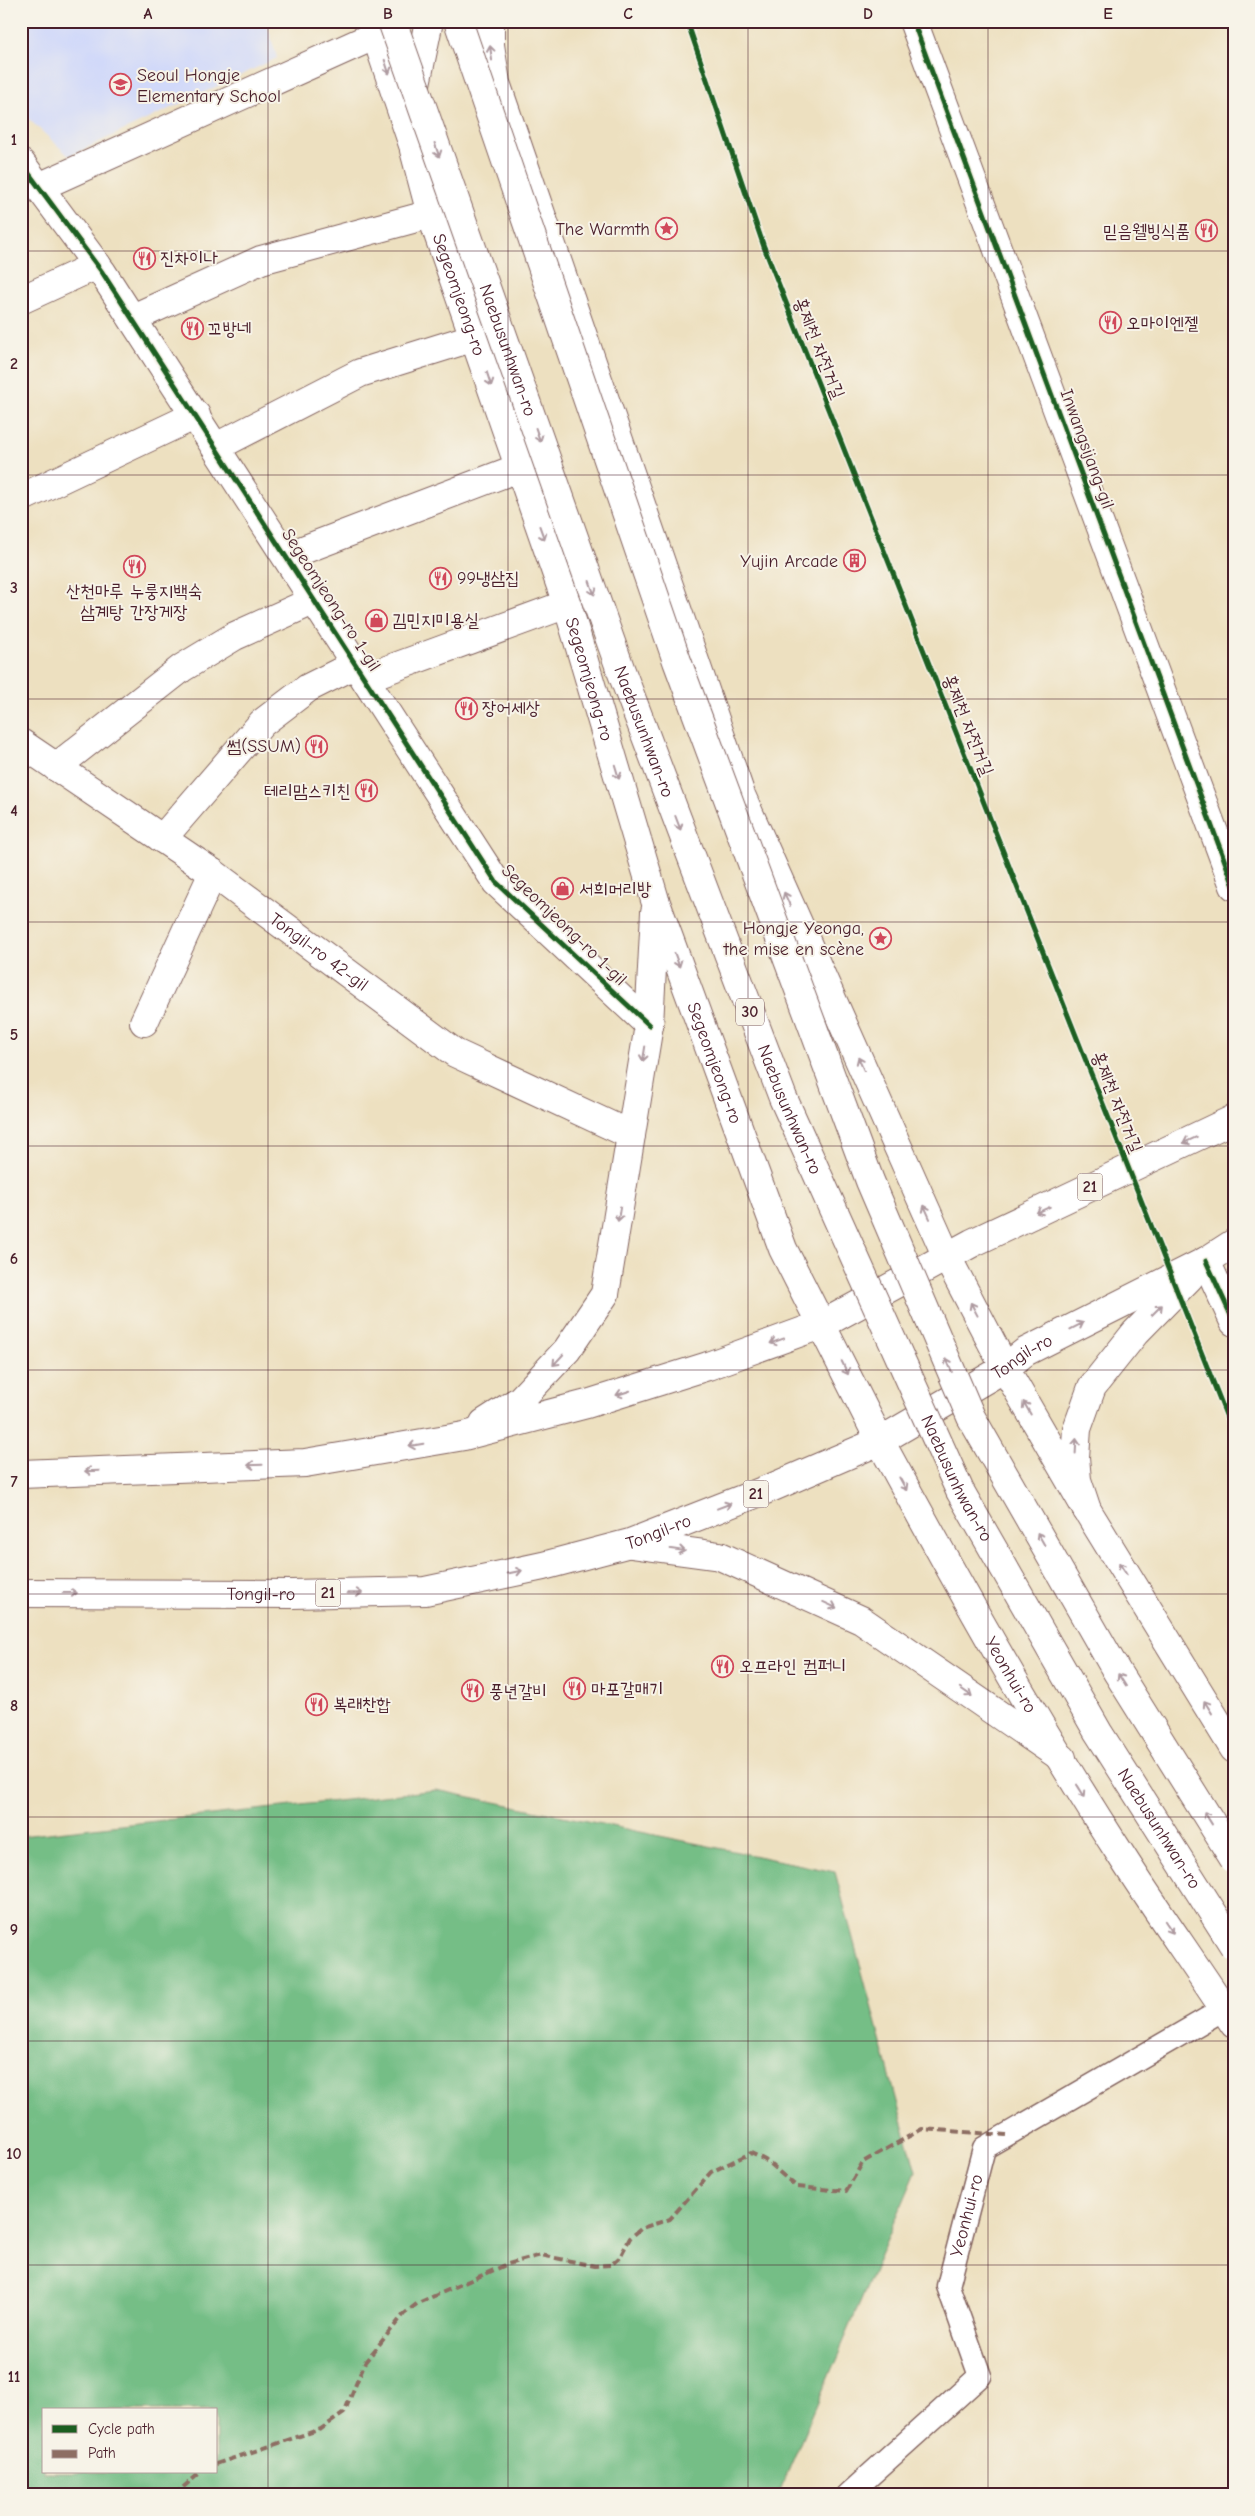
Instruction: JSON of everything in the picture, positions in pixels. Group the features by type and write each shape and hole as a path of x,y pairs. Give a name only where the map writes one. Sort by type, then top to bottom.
{"main road":[{"name":"Segeomjeong-ro","path":"429,21 415,90 414,150 431,214 567,604 655,900 783,1249 823,1324"},
{"path":"458,21 677,661 870,1181 971,1417 1117,1672 1234,1859"},
{"path":"490,21 490,46 496,83 741,795 947,1257 1005,1368 1087,1510 1234,1748"},
{"name":"Inwangsijang-gil","path":"913,21 1234,886"},
{"path":"39,187 380,26 414,150"},
{"name":"Naebusunhwan-ro","path":"380,26 782,1098 960,1491 1098,1732 1234,1946"},
{"name":"Segeomjeong-ro 1-gil","path":"21,163 97,265 133,318 496,882 649,1025"},
{"path":"133,318 261,260 431,214"},
{"path":"21,300 97,265"},
{"path":"216,447 360,373 475,337"},
{"path":"21,498 196,415"},
{"name":"Segeomjeong-ro 1-gil","path":"286,556 518,468"},
{"name":"Segeomjeong-ro 1-gil","path":"56,768 182,668 235,636 315,600"},
{"name":"Segeomjeong-ro 1-gil","path":"162,839 262,724 308,688 567,604"},
{"name":"Tongil-ro 42-gil","path":"21,743 212,874 455,1053 631,1135"},
{"path":"144,1022 212,874"},
{"path":"464,1436 520,1400 567,1350 605,1294 649,1025 655,900"},
{"name":"21","path":"21,1474 305,1463 464,1436 587,1404 708,1366 823,1324 947,1257 1234,1119"},
{"name":"Tongil-ro","path":"21,1593 292,1594 425,1591 543,1566 630,1543 773,1487 880,1441 1005,1368 1025,1352 1206,1261 1234,1243"},
{"path":"1087,1510 1077,1480 1075,1457 1077,1429 1092,1387 1135,1332 1206,1261 1234,1322"},
{"name":"Yeonhui-ro","path":"823,1324 880,1441 993,1643 1120,1854 1229,2016"},
{"path":"630,1543 720,1556 862,1620 1062,1758"}],"lane":[{"name":"Yeonhui-ro","path":"848,2495 980,2376 948,2286 984,2148 1229,2016"}],"shaded area":[{"name":"Seoul Hongje Elementary School","path":"21,21 266,21 277,58 69,156 21,112"}],"green space":[{"path":"436,1790 835,1872 916,2172 778,2495 21,2495 21,1836"}],"marked path":[{"path":"218,2463 321,2429 344,2413 365,2362 404,2314 418,2303 508,2264 541,2255 595,2266 611,2265 620,2257 630,2238 642,2228 670,2219 711,2172 751,2153 765,2160 797,2187 846,2191 863,2162 922,2129 1006,2135"},
{"path":"174,2495 199,2474"}],"cycle path":[{"name":"홍제천 자전거길","path":"687,21 764,247 1234,1435"},
{"path":"913,21 1234,886"},
{"path":"21,163 102,272 496,882 649,1025"},
{"path":"1206,1261 1234,1322"}],"place":[{"name":"Seoul Hongje Elementary School","path":"121,85"},
{"name":"The Warmth","path":"666,229"},
{"name":"믿음웰빙식품","path":"1206,231"},
{"name":"진차이나","path":"144,258"},
{"name":"오마이엔젤","path":"1110,323"},
{"name":"꼬방네","path":"192,329"},
{"name":"Yujin Arcade","path":"854,561"},
{"name":"산천마루 누룽지백숙 삼계탕 간장게장","path":"134,566"},
{"name":"99냉삼집","path":"441,578"},
{"name":"김민지미용실","path":"376,620"},
{"name":"장어세상","path":"466,708"},
{"name":"썸(SSUM)","path":"317,746"},
{"name":"테리맘스키친","path":"367,791"},
{"name":"서희머리방","path":"563,889"},
{"name":"Hongje Yeonga, the mise en scène","path":"880,938"},
{"name":"오프라인 컴퍼니","path":"723,1666"},
{"name":"마포갈매기","path":"575,1689"},
{"name":"풍년갈비","path":"473,1691"},
{"name":"복래찬합","path":"317,1704"}]}
